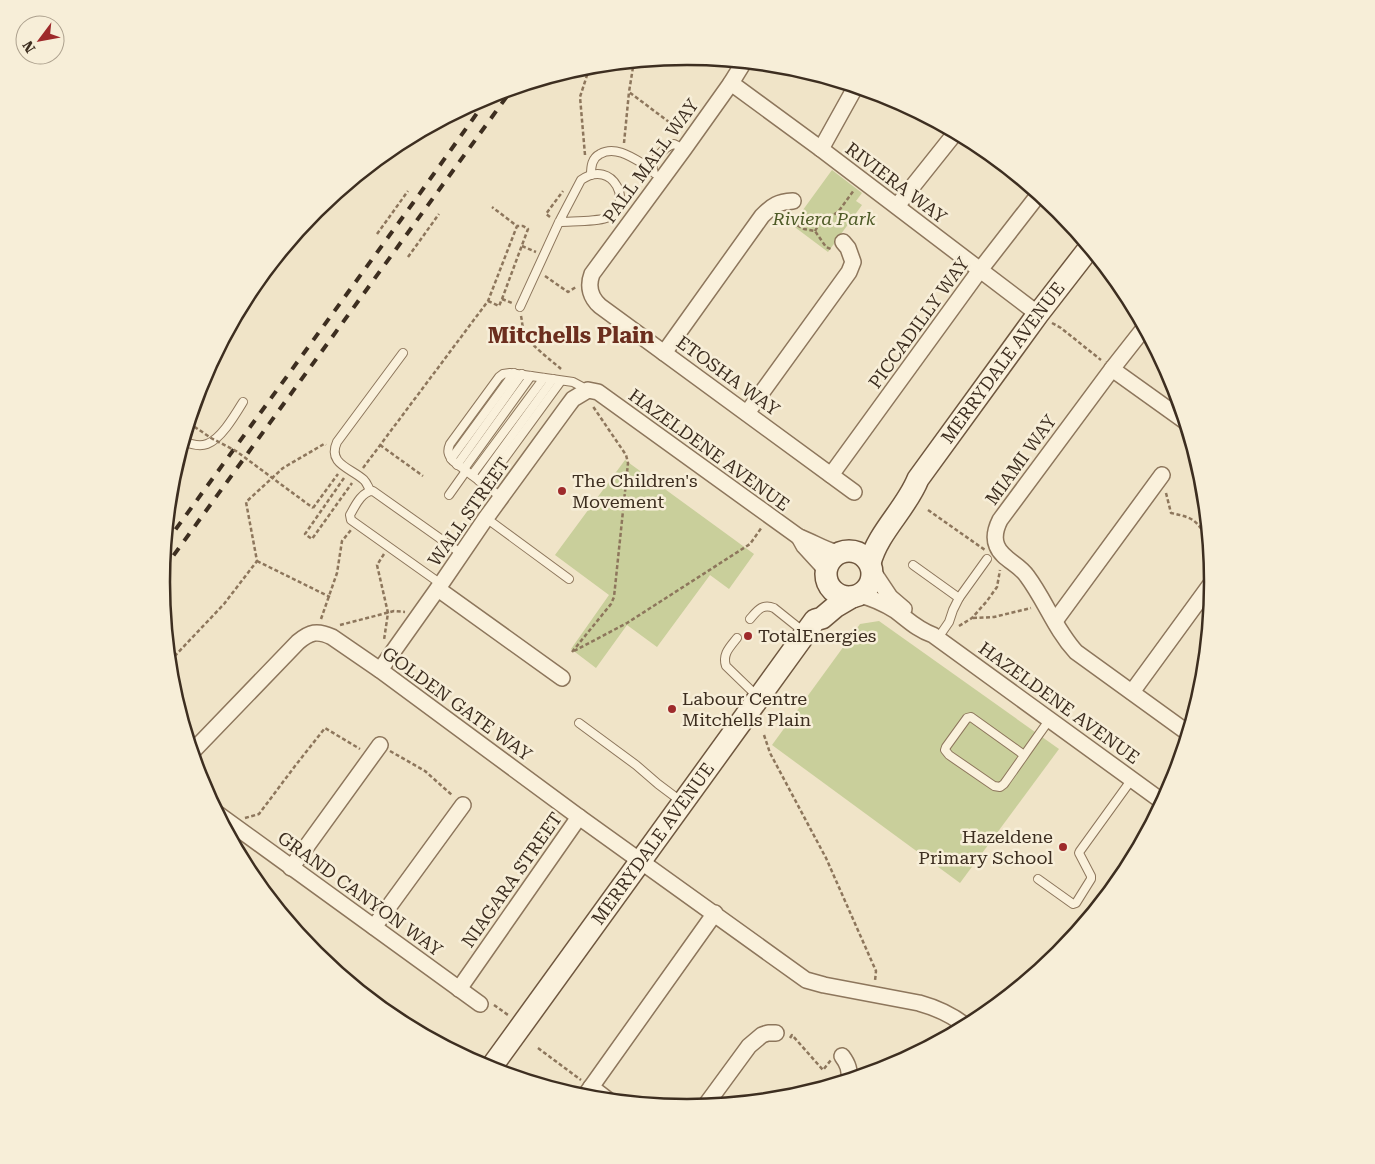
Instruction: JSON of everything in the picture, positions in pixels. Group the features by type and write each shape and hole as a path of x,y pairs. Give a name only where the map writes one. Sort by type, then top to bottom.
{"street":[{"name":"PALL MALL WAY","path":"585,283 657,174 688,144 740,68"},
{"name":"RIVIERA WAY","path":"731,83 897,206 1038,314"},
{"path":"821,149 853,92"},
{"path":"897,206 952,137"},
{"name":"PICCADILLY WAY","path":"832,475 980,270 1035,200"},
{"path":"664,352 762,216 775,204 793,201"},
{"path":"747,413 852,267 851,254 839,243"},
{"name":"MERRYDALE AVENUE","path":"871,567 876,545 912,492 918,479 1038,314 1086,253"},
{"name":"ETOSHA WAY","path":"585,283 596,303 854,492"},
{"name":"MIAMI WAY","path":"1140,334 1112,368 1000,520 996,528 995,537 996,545 1000,551 1026,573 1068,643 1076,652 1183,729"},
{"path":"1112,368 1177,415"},
{"name":"WALL STREET","path":"380,670 440,587 486,518 573,399 592,396"},
{"name":"HAZELDENE AVENUE","path":"592,396 799,537 809,540 829,551 842,552"},
{"path":"1055,621 1162,475"},
{"name":"MERRYDALE AVENUE","path":"842,552 866,537 877,526 907,487 918,479"},
{"name":"HAZELDENE AVENUE","path":"799,537 826,574"},
{"path":"852,551 860,553 871,567 872,578 870,584 856,596 845,597 832,590 828,584 826,574 828,563 832,557 842,552 852,551"},
{"name":"HAZELDENE AVENUE","path":"871,567 890,597 927,626 935,636"},
{"name":"MERRYDALE AVENUE","path":"495,1062 810,627 824,590 826,574"},
{"path":"440,587 562,678"},
{"path":"1132,692 1204,594"},
{"name":"MERRYDALE AVENUE","path":"810,627 830,611 856,596"},
{"name":"HAZELDENE AVENUE","path":"856,596 870,598 886,606 923,631 935,636 1157,798"},
{"path":"197,746 298,642 306,635 320,634"},
{"name":"GOLDEN GATE WAY","path":"320,634 380,670 579,817 806,980 919,1003 934,1008 959,1022"},
{"path":"291,868 380,745"},
{"path":"374,927 463,805"},
{"name":"NIAGARA STREET","path":"459,989 579,817"},
{"name":"GRAND CANYON WAY","path":"231,823 480,1004"},
{"path":"590,1090 715,913"},
{"path":"711,1098 749,1046 762,1035 776,1033"},
{"path":"842,1056 848,1064 850,1073"}],"lane":[{"path":"591,175 591,166 598,155 613,150 623,153 657,174"},
{"path":"520,307 559,222 576,186 581,180 594,173 612,178 620,193 620,199 614,212 608,217 559,222"},
{"path":"403,353 337,442 334,453 338,461 366,482 370,490 462,554"},
{"path":"501,497 462,468 449,456 448,451 450,444 496,381 506,373 573,382 592,396"},
{"path":"449,495 462,468 518,374"},
{"path":"462,468 531,376"},
{"path":"462,468 544,378"},
{"path":"482,483 557,380"},
{"path":"189,443 207,444 216,439 243,402"},
{"path":"370,490 365,493 350,515 351,520 440,587"},
{"path":"486,518 569,580"},
{"path":"935,636 949,622 959,598 989,556"},
{"path":"914,565 959,598"},
{"path":"750,620 760,608 770,606 810,627"},
{"path":"737,638 725,655 726,666 759,698"},
{"path":"1024,755 974,718 969,717 966,718 945,750 949,755 997,788 1004,784 1050,720"},
{"path":"579,723 636,764 682,802"},
{"path":"1038,880 1073,904 1076,903 1091,879 1079,853 1132,779"}],"path":[{"path":"623,153 633,68"},
{"path":"585,159 580,97 587,75"},
{"path":"629,92 688,144"},
{"path":"815,231 819,224 838,212 862,180"},
{"path":"377,234 408,191"},
{"path":"559,222 546,214 563,191"},
{"path":"793,201 793,223 804,229 815,231 826,247 831,250 839,243"},
{"path":"488,300 499,306 528,228 517,226 492,207"},
{"path":"408,257 439,214"},
{"path":"195,427 236,451 314,508 339,473 345,478 305,534 312,539 357,475 488,300 517,226"},
{"path":"522,245 544,255"},
{"path":"537,270 568,292 585,283"},
{"path":"520,307 523,330 531,342 566,374"},
{"path":"1038,314 1061,328 1112,368"},
{"path":"592,396 626,455 628,463 614,597 611,604 572,652 627,623 750,544 763,525"},
{"path":"176,655 224,604 257,561 246,502 282,468 324,444 334,449"},
{"path":"380,445 423,476"},
{"path":"1162,475 1171,513 1189,517 1201,528"},
{"path":"928,510 989,556"},
{"path":"356,524 342,541 337,573 320,622 320,634 334,626 398,611 403,611 416,619"},
{"path":"383,648 388,613 377,565 388,547"},
{"path":"257,561 330,597"},
{"path":"1001,563 997,587 972,618 994,617 1038,606"},
{"path":"227,817 241,819 259,814 325,728 363,751 380,745 425,771 463,805"},
{"path":"764,736 770,753 826,858 876,971 873,995"},
{"path":"480,1004 487,1000 511,1020"},
{"path":"776,1033 785,1043 792,1035 823,1070 837,1052 842,1056"},
{"path":"538,1048 584,1088"}],"green space":[{"name":"Riviera Park","path":"832,170 862,193 856,201 862,205 828,252 792,225"},
{"path":"625,460 754,554 729,589 710,575 657,647 627,625 596,668 571,649 609,595 555,555"},
{"path":"879,621 1059,749 960,883 772,745 860,624"}],"railway":[{"path":"171,558 506,98"},
{"path":"173,532 481,108"}],"place":[{"name":"The Children's Movement","path":"562,491"},
{"name":"TotalEnergies","path":"748,636"},
{"name":"Labour Centre Mitchells Plain","path":"672,709"},
{"name":"Hazeldene Primary School","path":"1063,847"}],"district":[{"name":"Mitchells Plain","path":"571,335"}]}
